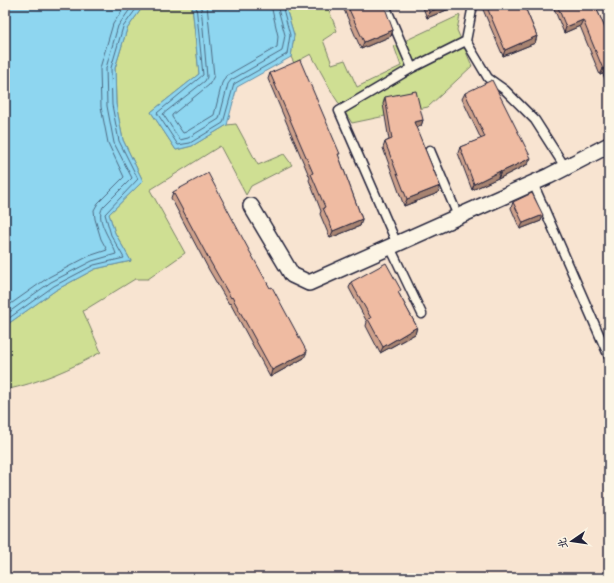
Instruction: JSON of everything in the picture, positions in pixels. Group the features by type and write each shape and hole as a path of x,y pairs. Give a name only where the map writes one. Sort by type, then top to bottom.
{"street":[{"path":"251,206 292,276 309,283 533,183 609,145"}],"lane":[{"path":"385,5 412,68"},
{"path":"473,5 466,41 488,78 505,90 535,120 565,168"},
{"path":"422,314 339,111 412,68 466,41"},
{"path":"430,150 458,216"},
{"path":"533,183 609,357"}],"green space":[{"path":"144,5 192,5 199,74 151,112 176,150 192,146 227,125 236,124 258,165 284,154 292,165 251,186 246,195 220,146 150,190 185,253 148,279 135,279 83,311 101,352 54,375 30,384 5,390 5,326 56,290 95,269 131,261 115,233 109,214 143,181 123,140 116,104 115,68 127,29"},
{"path":"285,5 327,5 337,31 323,40 332,64 345,60 357,87 401,66 394,46 460,15 457,30 472,66 428,107 352,123 334,96 311,54 294,63 291,57 294,35"}],"water":[{"path":"5,5 144,5 127,29 115,68 116,104 123,140 143,181 109,214 115,233 131,261 95,269 56,290 5,326"},
{"path":"192,5 285,5 294,35 291,57 237,87 227,125 192,146 176,150 151,112 199,74"}],"building":[{"path":"347,5 384,5 393,30 364,42"},
{"path":"427,5 446,5 429,12"},
{"path":"486,5 524,5 537,36 505,50"},
{"path":"557,5 595,5 608,35 609,34 609,77 605,68 603,69 583,20 566,27"},
{"path":"300,60 340,154 338,154 362,219 333,231 311,174 313,173 270,73"},
{"path":"492,80 531,158 474,184 460,147 485,137 465,93"},
{"path":"416,91 423,120 414,122 440,186 407,199 385,142 392,139 385,97"},
{"path":"208,173 250,252 270,288 272,287 307,352 272,370 232,297 231,298 211,263 173,192"},
{"path":"532,193 543,215 523,223 513,202"},
{"path":"386,263 401,290 398,292 417,327 383,347 368,319 371,318 351,282"}]}
